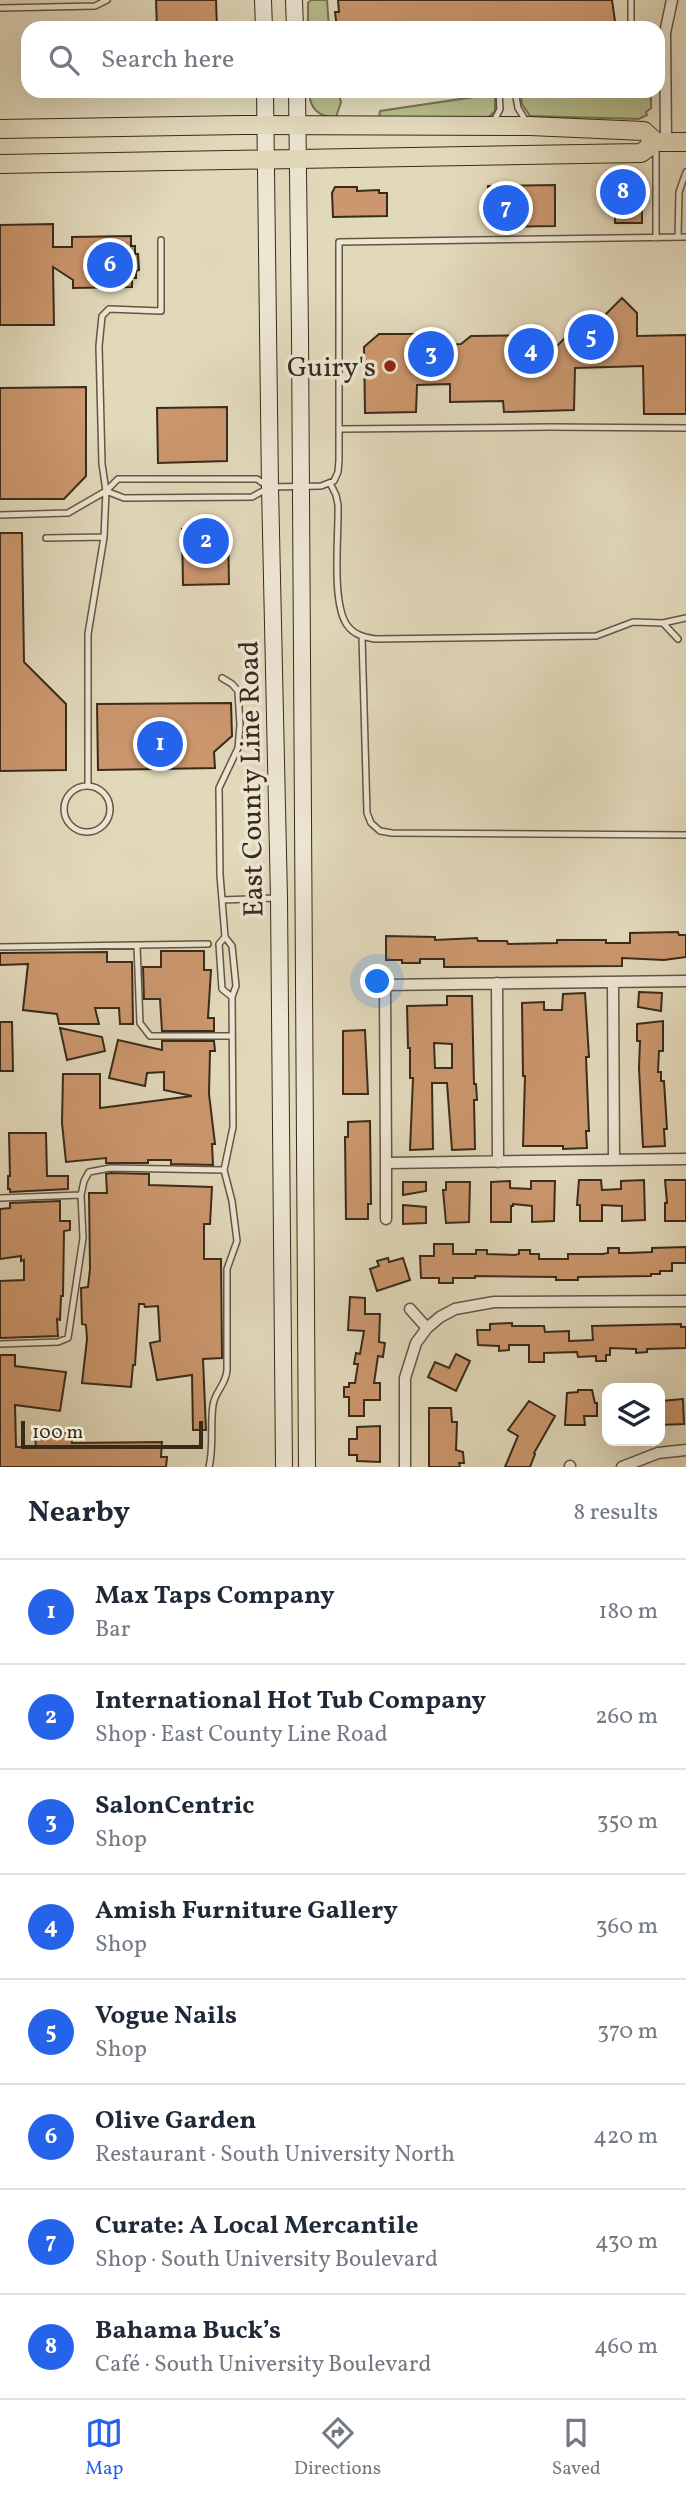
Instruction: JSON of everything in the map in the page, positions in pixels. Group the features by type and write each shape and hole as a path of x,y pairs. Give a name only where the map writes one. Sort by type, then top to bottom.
{"main road":[{"path":"263,0 264,21"},
{"path":"294,0 295,21"},
{"name":"East County Line Road","path":"265,98 279,898 284,1467"},
{"name":"East County Line Road","path":"296,98 307,1467"},
{"path":"0,129 530,126 645,131 661,142"},
{"path":"0,164 641,153 661,142 686,142"}],"street":[{"path":"665,33 672,0"},
{"path":"661,142 663,98"},
{"path":"386,1219 385,985 686,981"},
{"path":"613,982 614,1160"},
{"path":"497,983 498,1162"},
{"path":"386,1163 686,1159"},
{"path":"405,1467 405,1378 416,1343 428,1328 455,1309 494,1303 686,1301"},
{"path":"410,1309 428,1328"},
{"path":"622,1467 658,1453 686,1450"}],"lane":[{"path":"0,8 96,6 107,0"},
{"path":"631,0 631,21"},
{"path":"489,126 500,109 499,98"},
{"path":"517,98 520,113 530,126"},
{"path":"656,238 661,142"},
{"path":"678,237 679,192 686,172"},
{"path":"106,491 124,498 252,497 270,487 330,483 338,472 340,429 339,242 686,237"},
{"path":"88,786 88,634 104,537 106,491 102,464 99,346 102,316 109,309 161,311 161,240"},
{"path":"340,429 550,426 686,429"},
{"path":"0,515 68,513 106,491 118,479 136,477 257,479 270,487"},
{"path":"330,483 337,495 338,505 340,608 346,624 362,637 596,636 633,622 663,623 686,618"},
{"path":"46,538 104,537"},
{"path":"663,623 677,639"},
{"path":"362,637 367,813 371,823 380,831 413,834 686,835"},
{"path":"209,1467 213,1407 215,1397 226,1381 227,1370 227,1269 237,1241 232,1201 224,1170 233,1127 231,1036 232,997 236,986 232,946 225,937 219,788 238,748 240,725 238,691 222,678"},
{"path":"88,786 102,792 110,806 107,821 101,827 86,832 68,822 64,808 65,801 74,790 88,786"},
{"path":"222,900 279,898"},
{"path":"225,937 219,944 222,989 232,997"},
{"path":"0,947 208,944"},
{"path":"137,946 140,1023 150,1036 231,1036"},
{"path":"0,1344 58,1342 68,1338 83,1238 81,1195 89,1172 98,1169 224,1170"},
{"path":"0,1198 81,1195"}],"green space":[{"path":"311,0 327,0 328,21 308,21 308,3"},
{"path":"310,98 339,98 341,102 336,117 320,114"},
{"path":"468,98 495,98 495,111 489,117 379,118 380,111"},
{"path":"521,98 651,98 651,108 646,112 647,115 639,119 530,116"}],"building":[{"path":"156,0 216,0 217,21 157,21"},
{"path":"338,0 612,0 615,21 336,21 335,12 339,12"},
{"path":"615,183 642,183 642,223 615,223"},
{"path":"555,185 555,226 489,227 488,186"},
{"path":"335,187 357,187 357,191 379,190 379,193 387,193 387,216 333,217 332,193"},
{"path":"53,224 53,247 72,247 72,237 131,236 131,246 135,246 135,254 138,254 139,270 136,271 136,278 132,278 132,287 73,288 73,280 53,267 54,325 0,325 0,225"},
{"path":"622,298 637,313 637,336 686,335 686,414 644,414 643,366 575,368 574,410 504,412 503,401 450,402 450,384 417,385 416,412 365,413 364,347 379,334 416,334 416,345 461,344 471,336 534,335 545,347 556,347 574,329 606,328 606,314"},
{"path":"86,387 86,476 64,499 0,499 0,388"},
{"path":"227,407 227,461 158,463 157,408"},
{"path":"228,528 229,584 183,585 182,529"},
{"path":"0,533 22,533 24,662 66,704 66,770 0,771"},
{"path":"231,703 232,736 214,752 215,768 98,770 97,704"},
{"path":"678,932 679,935 686,935 686,957 664,960 622,958 622,966 444,967 444,959 420,959 420,963 386,960 386,936 435,937 435,940 477,938 478,941 507,941 508,944 557,943 557,940 630,943 630,933"},
{"path":"161,951 204,951 204,970 211,970 208,1018 214,1018 214,1031 162,1031 160,999 144,999 143,967 161,967"},
{"path":"107,952 107,962 132,962 133,1024 120,1024 119,1008 95,1008 99,1024 59,1024 57,1014 23,1010 28,964 0,965 0,953"},
{"path":"639,992 662,993 661,1011 638,1007"},
{"path":"585,993 589,1057 586,1057 589,1131 586,1131 587,1148 523,1146 525,1076 522,1003 544,1002 544,1010 562,1010 563,994"},
{"path":"447,996 472,996 474,1084 477,1100 474,1100 475,1149 452,1150 447,1083 432,1083 433,1149 410,1150 413,1078 410,1078 407,1006 447,1005","holes":["434,1043 452,1044 452,1068 435,1068"]},
{"path":"663,1021 663,1051 659,1051 658,1072 661,1072 661,1081 664,1081 667,1129 664,1129 665,1146 643,1147 640,1041 637,1041 637,1024"},
{"path":"0,1022 12,1022 13,1071 0,1071"},
{"path":"60,1028 102,1037 105,1051 67,1060"},
{"path":"365,1030 368,1094 343,1094 343,1031"},
{"path":"118,1040 162,1050 162,1041 214,1041 215,1051 210,1051 209,1094 215,1144 212,1144 213,1165 171,1164 171,1160 106,1163 106,1158 66,1162 62,1123 63,1074 100,1074 100,1108 192,1096 164,1090 164,1072 147,1073 145,1086 109,1078"},
{"path":"370,1121 371,1204 368,1204 368,1219 346,1219 345,1137 348,1137 348,1122"},
{"path":"9,1133 46,1133 47,1176 68,1176 68,1189 10,1192"},
{"path":"106,1174 149,1174 149,1185 212,1187 210,1224 204,1224 204,1259 221,1259 222,1358 203,1359 206,1430 193,1430 192,1375 157,1380 150,1343 160,1341 158,1306 145,1307 144,1304 139,1304 131,1387 82,1383 87,1339 86,1325 82,1324 81,1288 88,1287 90,1269 89,1193 107,1193"},
{"path":"579,1180 601,1180 602,1190 621,1189 621,1181 644,1180 645,1220 622,1221 622,1206 602,1205 602,1221 580,1221 580,1205 577,1205"},
{"path":"665,1180 686,1180 686,1221 665,1221"},
{"path":"510,1181 510,1188 531,1189 531,1181 555,1181 554,1221 532,1222 532,1206 513,1204 511,1222 491,1222 491,1182"},
{"path":"403,1182 426,1182 426,1191 403,1195"},
{"path":"446,1182 470,1182 469,1222 446,1223 443,1190 446,1190"},
{"path":"60,1201 60,1221 70,1221 70,1230 64,1231 63,1296 60,1320 57,1319 58,1336 0,1338 0,1281 24,1280 24,1260 21,1261 21,1256 0,1259 0,1209 10,1208 10,1203"},
{"path":"403,1205 426,1207 426,1223 403,1224"},
{"path":"434,1244 453,1244 453,1254 476,1254 476,1250 487,1250 487,1254 515,1255 519,1254 519,1250 530,1250 530,1254 539,1254 539,1259 568,1259 568,1254 603,1254 608,1253 608,1248 619,1248 619,1253 628,1253 652,1252 652,1248 686,1247 686,1263 672,1263 672,1271 660,1271 660,1274 651,1276 556,1280 556,1277 475,1276 453,1278 453,1283 439,1283 439,1278 421,1278 420,1256 434,1256"},
{"path":"388,1258 389,1262 403,1258 410,1280 377,1291 370,1269 379,1266 377,1261"},
{"path":"350,1297 365,1298 365,1314 380,1314 379,1342 385,1343 383,1357 378,1356 374,1383 380,1383 380,1400 364,1400 364,1416 349,1416 349,1397 344,1397 344,1387 355,1383 358,1364 354,1364 356,1353 360,1354 364,1331 348,1330"},
{"path":"512,1323 512,1326 544,1326 545,1332 569,1331 569,1341 593,1340 592,1326 681,1324 681,1327 686,1327 686,1348 647,1349 647,1352 636,1353 636,1349 610,1348 606,1361 596,1361 596,1356 578,1357 577,1352 544,1353 544,1362 529,1362 529,1345 509,1345 509,1350 499,1351 499,1346 478,1345 477,1330 490,1330 490,1324"},
{"path":"456,1354 470,1361 456,1391 428,1377 435,1362 449,1368"},
{"path":"0,1355 15,1355 15,1366 66,1372 60,1411 15,1405 16,1447 36,1447 35,1436 71,1432 72,1443 162,1442 161,1457 167,1457 166,1467 0,1467"},
{"path":"592,1390 597,1403 597,1416 584,1416 585,1425 565,1425 567,1393"},
{"path":"683,1399 684,1424 665,1425 665,1401"},
{"path":"529,1401 555,1416 534,1453 530,1467 505,1467 518,1436 508,1430"},
{"path":"429,1408 451,1408 452,1422 457,1422 456,1450 463,1452 464,1463 459,1463 460,1467 429,1467"},
{"path":"380,1426 380,1462 357,1461 357,1455 349,1455 349,1439 357,1439 357,1427"}],"place":[{"name":"Bahama Buck’s","path":"623,192"},
{"name":"Curate: A Local Mercantile","path":"506,208"},
{"name":"Olive Garden","path":"110,265"},
{"name":"Vogue Nails","path":"591,337"},
{"name":"Amish Furniture Gallery","path":"531,351"},
{"name":"SalonCentric","path":"431,354"},
{"name":"Guiry's","path":"390,366"},
{"name":"International Hot Tub Company","path":"206,541"},
{"name":"Max Taps Company","path":"160,744"}]}
